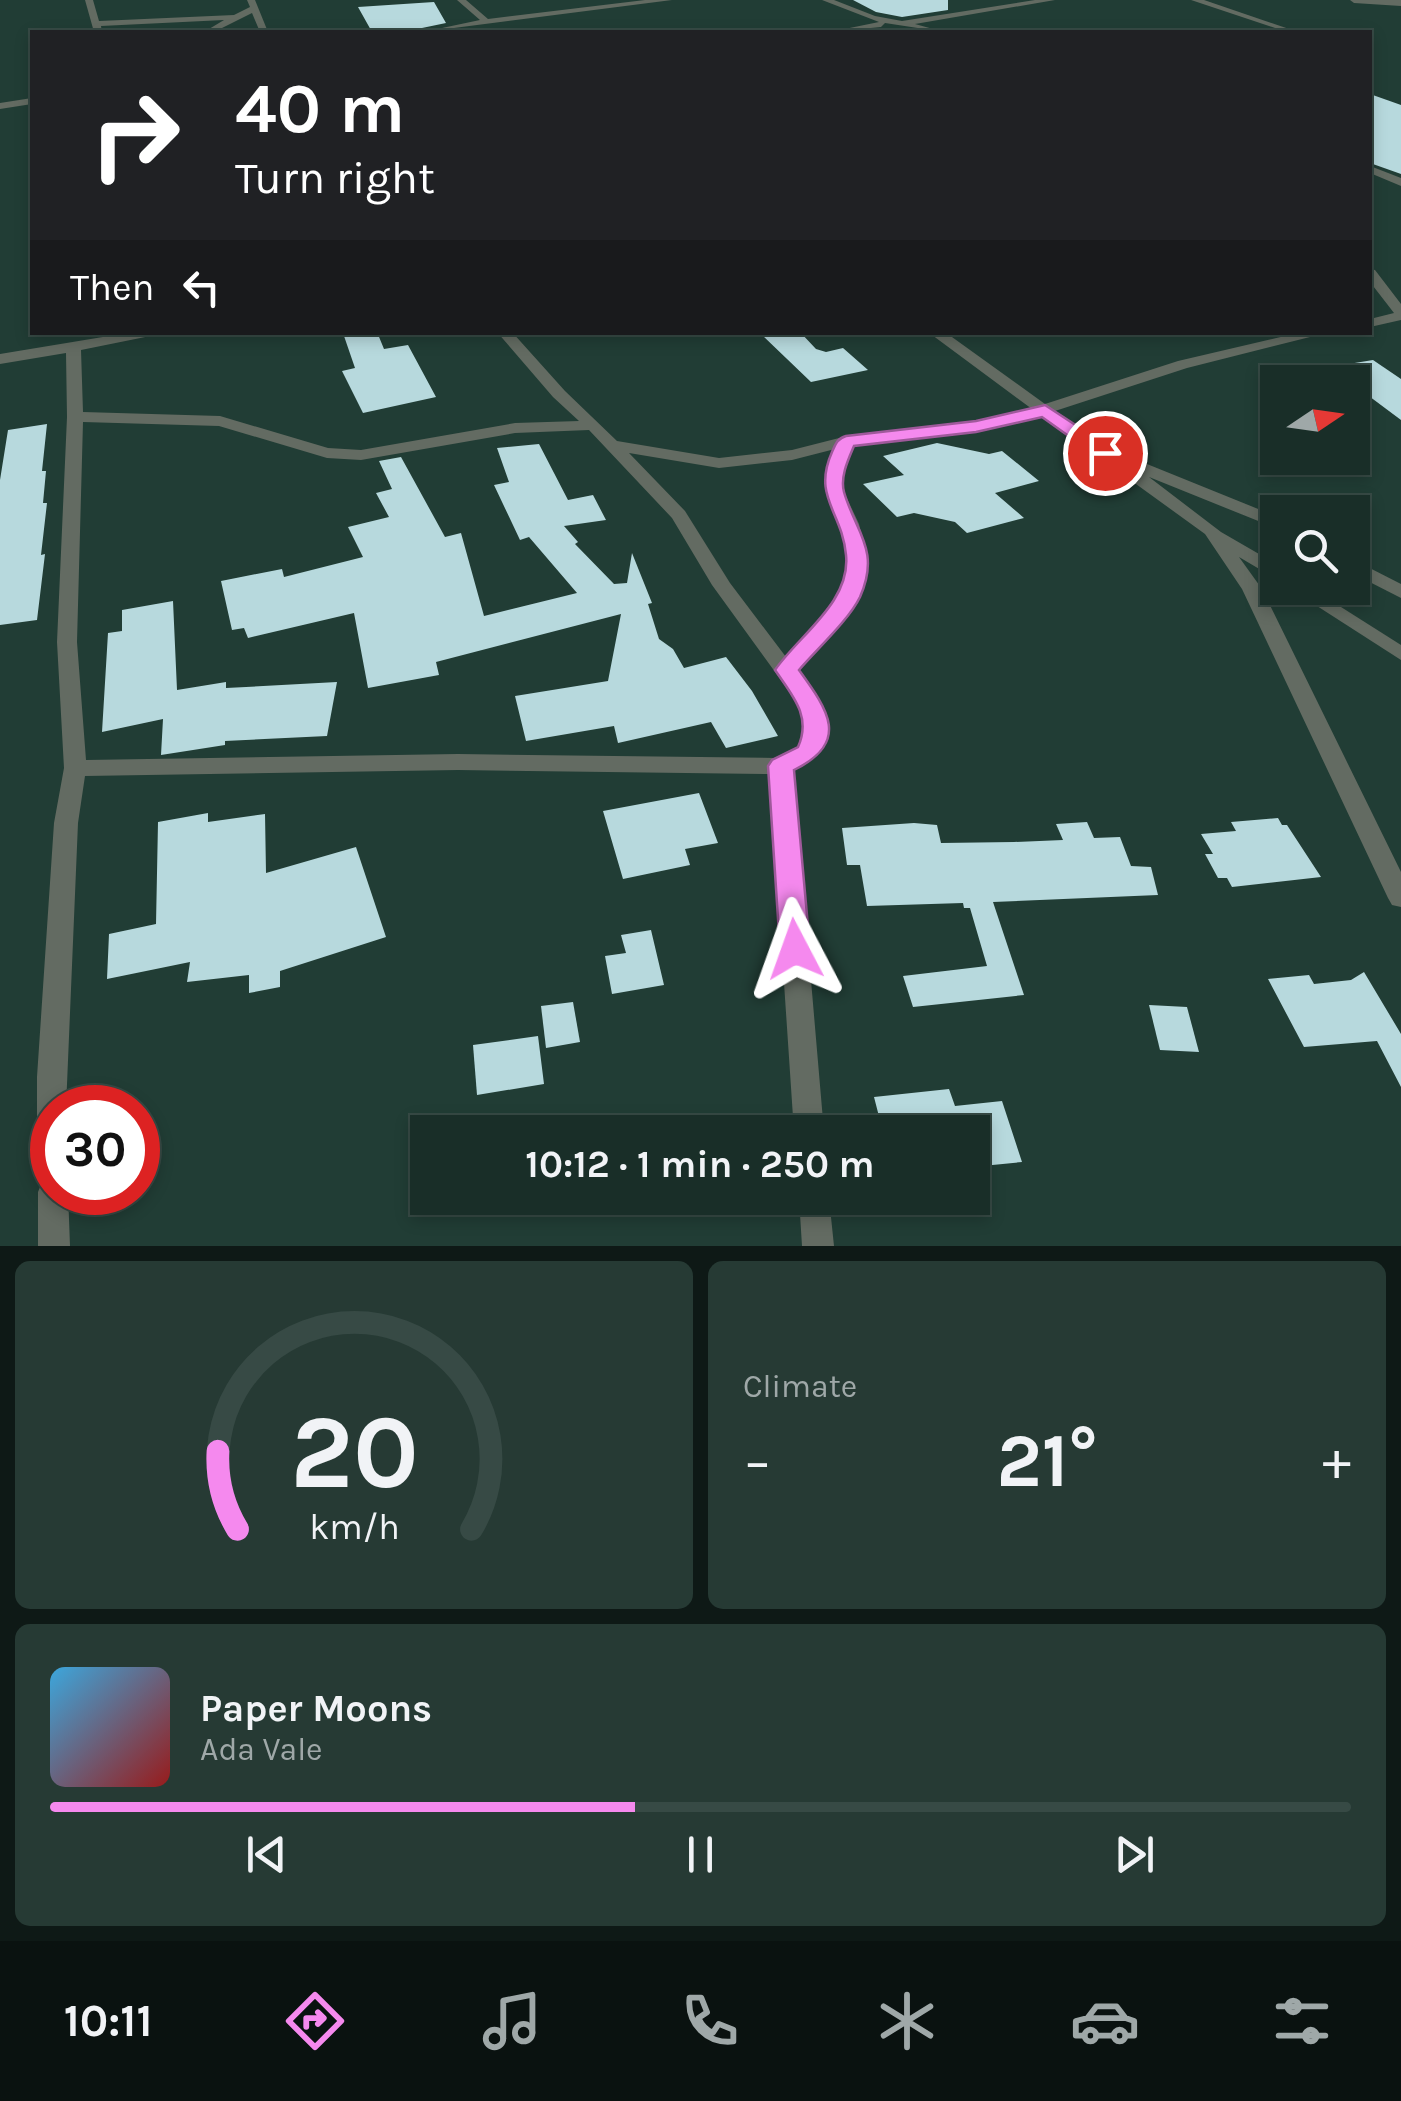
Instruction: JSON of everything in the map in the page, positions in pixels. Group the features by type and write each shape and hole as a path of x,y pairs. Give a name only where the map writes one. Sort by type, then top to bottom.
{"street":[{"path":"89,0 96,28 232,17"},
{"path":"464,0 491,21 510,28"},
{"path":"567,0 582,9"},
{"path":"439,30 668,0"},
{"path":"826,0 847,10 932,30"},
{"path":"847,30 1051,0"},
{"path":"1195,0 1288,30"},
{"path":"1354,0 1401,2"},
{"path":"211,30 253,4 263,30"},
{"path":"0,106 30,101"},
{"path":"1372,170 1401,182"},
{"path":"1372,275 1401,314 1372,322"},
{"path":"75,768 458,762 781,766 809,752 817,732 813,708 722,585 678,515 507,335"},
{"path":"939,335 1260,562"},
{"path":"614,446 719,463 976,426 1045,410 1182,364 1310,335"},
{"path":"0,358 73,348 110,337"},
{"path":"52,1085 66,823 75,768 67,642 76,417 73,348"},
{"path":"76,417 220,420 328,452 361,456 516,428 594,424"},
{"path":"787,670 849,597 858,558 850,524 834,490 836,466 846,442"},
{"path":"1105,453 1260,517"},
{"path":"1210,530 1252,589 1401,898"},
{"path":"1370,575 1401,592"},
{"path":"1325,605 1401,654"},
{"path":"781,766 808,1115"},
{"path":"53,1215 54,1246"},
{"path":"815,1215 818,1246"}],"building":[{"path":"853,0 948,0 948,10 902,17 876,12"},
{"path":"434,2 446,23 420,30 371,30 358,7"},
{"path":"1372,95 1401,105 1401,174 1372,164"},
{"path":"378,335 384,349 408,345 436,397 363,413 342,371 355,368 344,336"},
{"path":"762,335 803,335 816,349 826,352 843,348 868,370 811,382"},
{"path":"1373,360 1401,379 1401,420 1370,397 1370,365 1342,365"},
{"path":"47,424 42,471 46,471 43,503 47,503 41,555 45,554 37,620 0,625 0,480 8,430"},
{"path":"937,443 989,454 1002,451 1039,481 995,493 1024,518 967,533 955,522 914,513 897,517 863,484 904,475 883,456"},
{"path":"539,444 568,500 593,495 606,520 564,526 578,542 575,544 614,584 627,583 632,553 652,603 648,604 659,639 673,649 684,668 726,657 752,691 778,736 726,748 711,722 618,743 614,726 526,741 515,696 608,681 621,614 436,662 439,675 368,688 354,613 248,638 244,628 232,630 221,581 282,569 284,577 363,557 348,527 389,517 376,493 392,489 379,461 401,457 445,537 461,533 484,616 577,593 529,537 520,540 494,485 509,482 497,448"},
{"path":"173,601 177,690 226,682 226,688 337,682 327,736 225,741 225,745 161,755 163,719 102,732 108,633 122,631 122,610"},
{"path":"699,793 718,843 685,849 690,865 623,879 603,811"},
{"path":"208,813 208,822 265,814 266,873 356,847 386,937 280,971 280,987 249,993 249,975 187,982 190,962 107,979 109,934 156,924 158,822"},
{"path":"1278,818 1282,825 1287,825 1321,877 1232,887 1227,878 1218,878 1205,854 1213,854 1201,834 1236,831 1231,822"},
{"path":"1087,822 1094,838 1120,837 1131,866 1151,867 1158,895 993,902 1024,995 913,1007 903,976 987,966 970,908 964,908 963,903 867,906 860,865 847,865 842,828 914,823 937,825 941,843 1014,842 1063,840 1056,824"},
{"path":"651,930 664,985 612,994 605,956 626,953 621,935"},
{"path":"1364,972 1401,1034 1401,1087 1377,1041 1304,1047 1268,979 1309,975 1314,984 1351,980"},
{"path":"573,1002 580,1042 546,1048 541,1006"},
{"path":"1149,1005 1187,1007 1199,1052 1160,1050"},
{"path":"538,1036 544,1084 477,1095 473,1045"},
{"path":"949,1089 955,1106 1002,1101 1022,1162 990,1165 990,1115 879,1115 874,1097"}],"route":[{"path":"795,949 781,766 809,752 817,732 813,708 787,670 849,597 858,558 850,524 834,490 836,466 846,442 976,426 1045,410 1105,453"}]}
